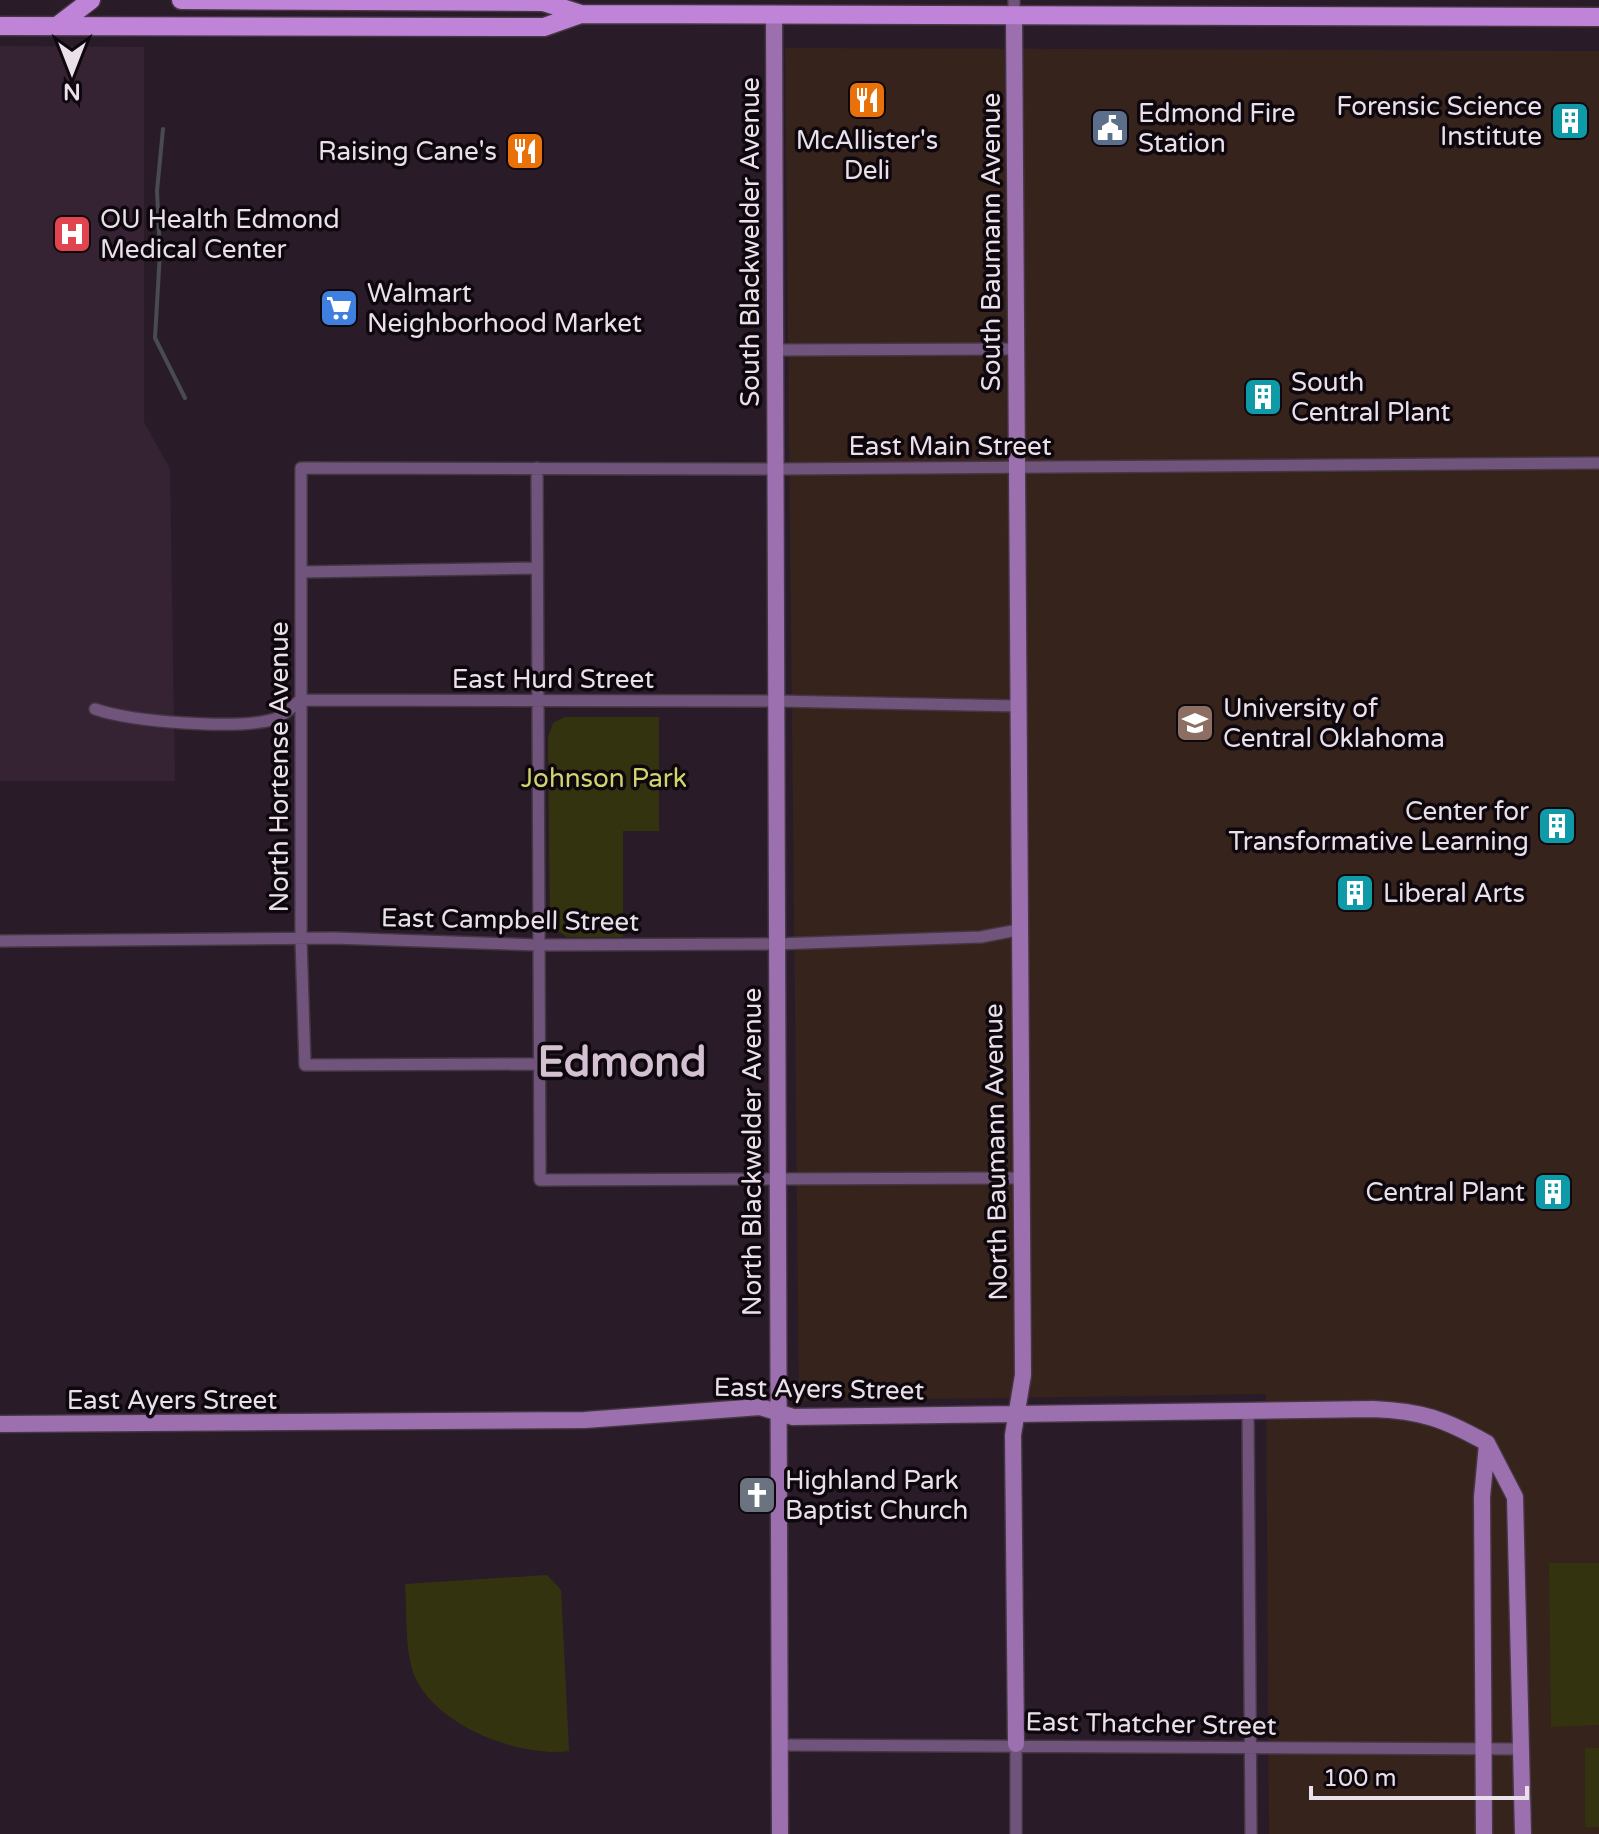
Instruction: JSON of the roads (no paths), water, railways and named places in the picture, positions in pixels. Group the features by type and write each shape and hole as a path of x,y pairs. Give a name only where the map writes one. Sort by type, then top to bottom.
{"main road":[{"path":"57,26 91,0"},
{"path":"181,0 543,2 581,14"},
{"path":"393,26 403,16 446,13 474,2"},
{"path":"0,26 544,27 581,14 774,8 1014,8 1599,17"}],"street":[{"name":"South Blackwelder Avenue","path":"774,8 774,469"},
{"name":"South Baumann Avenue","path":"1014,8 1017,468"},
{"path":"774,350 1016,349"},
{"name":"East Main Street","path":"301,468 774,469 1599,463"},
{"name":"North Hortense Avenue","path":"301,468 301,939 305,1065 537,1064"},
{"path":"537,468 537,1064 540,1180 1020,1178"},
{"name":"North Baumann Avenue","path":"1016,1834 1015,1415 1023,1375 1017,468"},
{"name":"North Blackwelder Avenue","path":"774,469 780,1834"},
{"path":"301,572 537,568"},
{"path":"95,709 116,717 237,722 277,719 300,700"},
{"name":"East Hurd Street","path":"300,700 777,701 1018,706"},
{"name":"East Campbell Street","path":"0,941 301,939 539,945 776,944 981,937 1018,930"},
{"name":"East Ayers Street","path":"0,1424 585,1420 760,1407 793,1417 1248,1409 1411,1410 1460,1426 1487,1443"},
{"path":"1248,1409 1251,1834"},
{"path":"1487,1443 1515,1497 1523,1834"},
{"path":"1484,1834 1482,1497 1487,1443"},
{"name":"East Thatcher Street","path":"781,1745 1521,1749"}],"waterway":[{"path":"163,129 157,191 160,252 155,338 185,398"}],"place":[{"name":"McAllister's Deli","path":"867,100"},
{"name":"Forensic Science Institute","path":"1570,121"},
{"name":"Edmond Fire Station","path":"1110,128"},
{"name":"Raising Cane's","path":"525,151"},
{"name":"OU Health Edmond Medical Center","path":"72,234"},
{"name":"Walmart Neighborhood Market","path":"339,308"},
{"name":"South Central Plant","path":"1263,397"},
{"name":"University of Central Oklahoma","path":"1195,723"},
{"name":"Center for Transformative Learning","path":"1557,826"},
{"name":"Liberal Arts","path":"1355,893"},
{"name":"Central Plant","path":"1553,1192"},
{"name":"Highland Park Baptist Church","path":"757,1495"}],"district":[{"name":"Edmond","path":"622,1062"}],"park label":[{"name":"Johnson Park","path":"604,778"}]}
